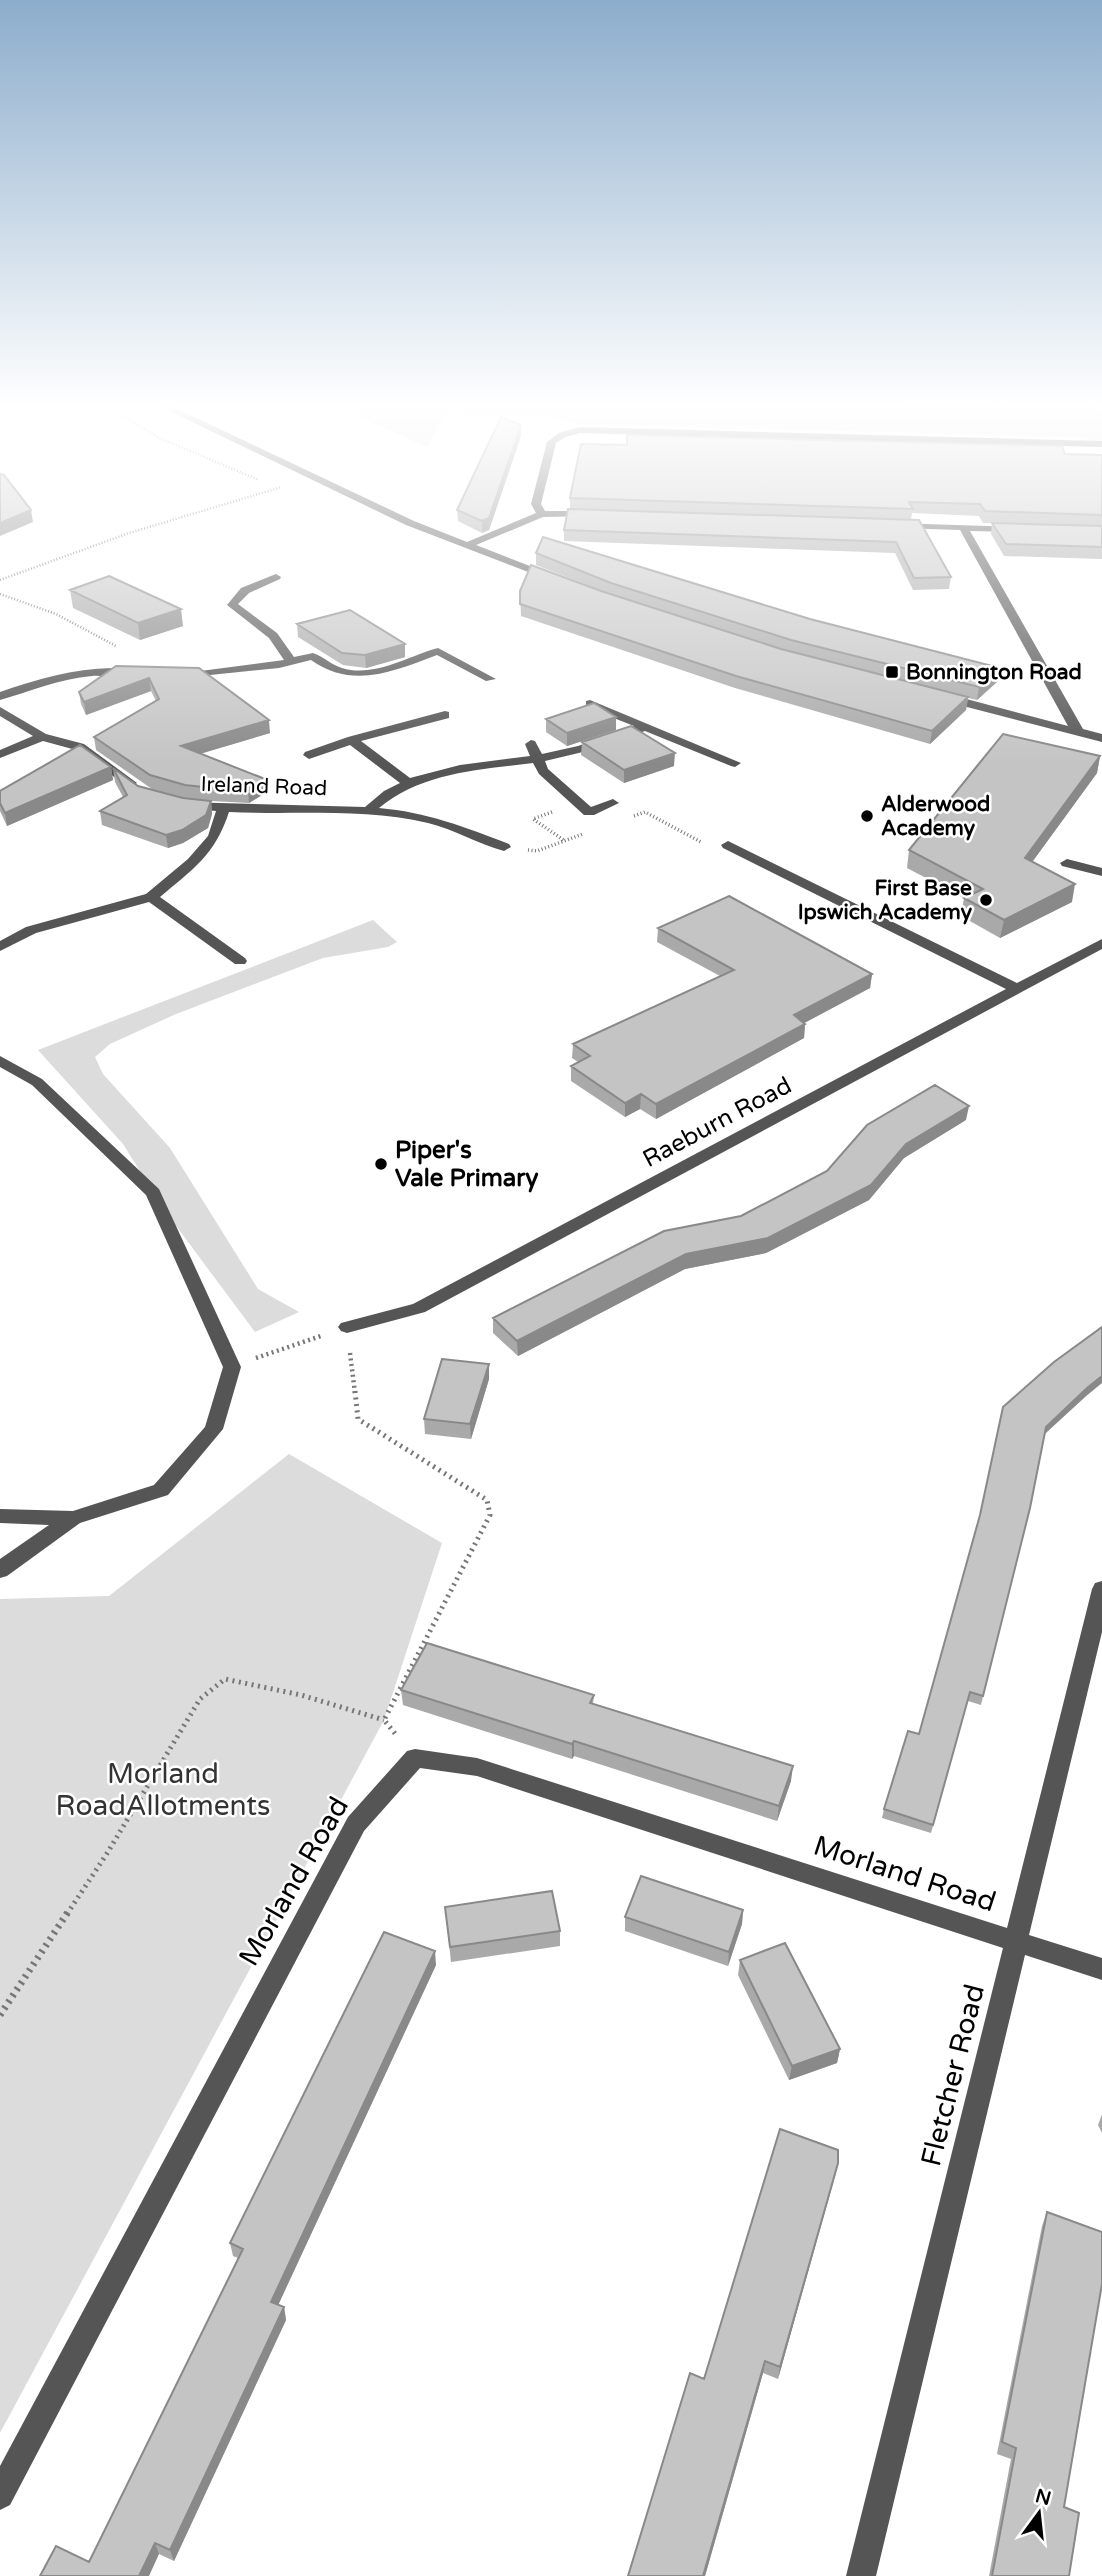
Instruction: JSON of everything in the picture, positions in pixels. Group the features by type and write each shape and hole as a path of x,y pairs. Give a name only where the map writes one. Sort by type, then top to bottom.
{"street":[{"path":"413,524 556,580"},
{"path":"468,545 518,524"},
{"path":"887,524 1033,530"},
{"path":"963,527 1078,732"},
{"path":"276,576 245,590 236,597 232,605 265,626 282,643 288,667"},
{"path":"177,676 288,667 313,656 326,668 349,675 368,675 439,651 490,679"},
{"path":"0,696 79,672 140,674"},
{"path":"932,694 1102,738"},
{"path":"590,704 735,763"},
{"path":"0,711 42,737 80,747 146,794"},
{"path":"309,755 352,740 445,715"},
{"path":"369,810 385,794 457,769 563,754 644,727"},
{"path":"0,754 42,737"},
{"path":"352,740 410,784"},
{"path":"531,744 544,771 589,811 613,803"},
{"name":"Ireland Road","path":"172,801 223,809 369,810 430,819 504,847"},
{"path":"0,947 31,930 151,897 193,862 214,837 223,809"},
{"path":"728,845 1018,989"},
{"path":"1067,863 1102,872"},
{"path":"151,897 240,961"},
{"name":"Raeburn Road","path":"347,1327 419,1308 1102,943"},
{"path":"0,1061 37,1082 153,1193 232,1367 214,1429 161,1490 73,1518 0,1570"},
{"path":"0,1516 73,1518"},
{"name":"Fletcher Road","path":"862,2576 1102,1589"},
{"name":"Morland Road","path":"0,2495 356,1824 415,1758 477,1767 1102,1969"}],"path":[{"path":"0,580 129,533 161,524"},
{"path":"0,594 56,614 116,646 124,663 118,672"},
{"path":"626,819 645,812 712,848 728,845"},
{"path":"504,847 537,850 589,832"},
{"path":"232,1367 347,1327 358,1419 487,1500 490,1515 384,1720"},
{"path":"0,2015 106,1855 200,1699 225,1679 301,1695 384,1720 415,1758"}],"green space":[{"path":"373,920 397,942 388,947 323,958 176,1014 110,1044 95,1057 103,1074 170,1148 258,1289 299,1312 255,1332 165,1211 123,1144 38,1050"},
{"name":"Morland RoadAllotments","path":"289,1454 442,1543 384,1720 0,2433 0,1599 109,1596"}],"building":[{"path":"565,524 921,524 951,577 914,578 896,542 564,530"},
{"path":"993,524 1102,526 1102,547 1006,544"},
{"path":"543,537 810,619 1000,668 979,687 791,640 611,583 536,553"},
{"path":"531,565 601,591 781,649 968,697 932,731 736,676 520,604 520,591"},
{"path":"109,576 181,609 138,623 70,590"},
{"path":"350,610 405,644 365,655 342,653 297,624"},
{"path":"116,666 199,668 269,720 181,746 265,779 248,789 185,785 150,775 94,737 159,699 149,678 84,702 79,692"},
{"path":"594,703 616,717 567,733 546,719"},
{"path":"631,726 675,753 624,770 582,742"},
{"path":"1003,734 1100,756 1025,858 1075,884 1004,920 964,898 983,889 909,850"},
{"path":"80,745 111,767 5,813 0,803 0,791"},
{"path":"113,768 138,786 183,798 211,801 206,815 182,830 166,835 100,811 127,795"},
{"path":"729,896 872,974 794,1015 805,1024 656,1104 641,1094 625,1103 571,1066 590,1056 573,1044 734,970 658,928"},
{"path":"935,1085 969,1106 906,1144 871,1185 768,1238 686,1254 517,1341 493,1318 664,1231 741,1216 827,1171 867,1125"},
{"path":"1102,1327 1102,1376 1046,1427 1030,1508 983,1696 970,1692 933,1825 884,1809 908,1731 919,1734 980,1515 1003,1407 1054,1362"},
{"path":"442,1359 489,1364 470,1424 424,1419"},
{"path":"427,1643 594,1695 590,1703 793,1766 779,1806 401,1690"},
{"path":"641,1876 743,1910 729,1952 625,1917"},
{"path":"552,1891 560,1931 450,1947 445,1907"},
{"path":"384,1932 435,1951 271,2302 284,2307 170,2550 155,2543 139,2576 40,2576 56,2546 89,2562 243,2249 230,2243"},
{"path":"785,1943 840,2049 792,2066 740,1960"},
{"path":"780,2129 838,2150 838,2163 780,2367 765,2361 703,2576 628,2576 690,2373 704,2379"},
{"path":"1047,2212 1102,2232 1102,2284 1064,2507 1079,2513 1069,2576 992,2576 1016,2448 1002,2442"}],"place":[{"name":"Bonnington Road","path":"892,672"},
{"name":"Alderwood Academy","path":"867,816"},
{"name":"First Base Ipswich Academy","path":"986,900"},
{"name":"Piper's Vale Primary","path":"381,1164"}]}
